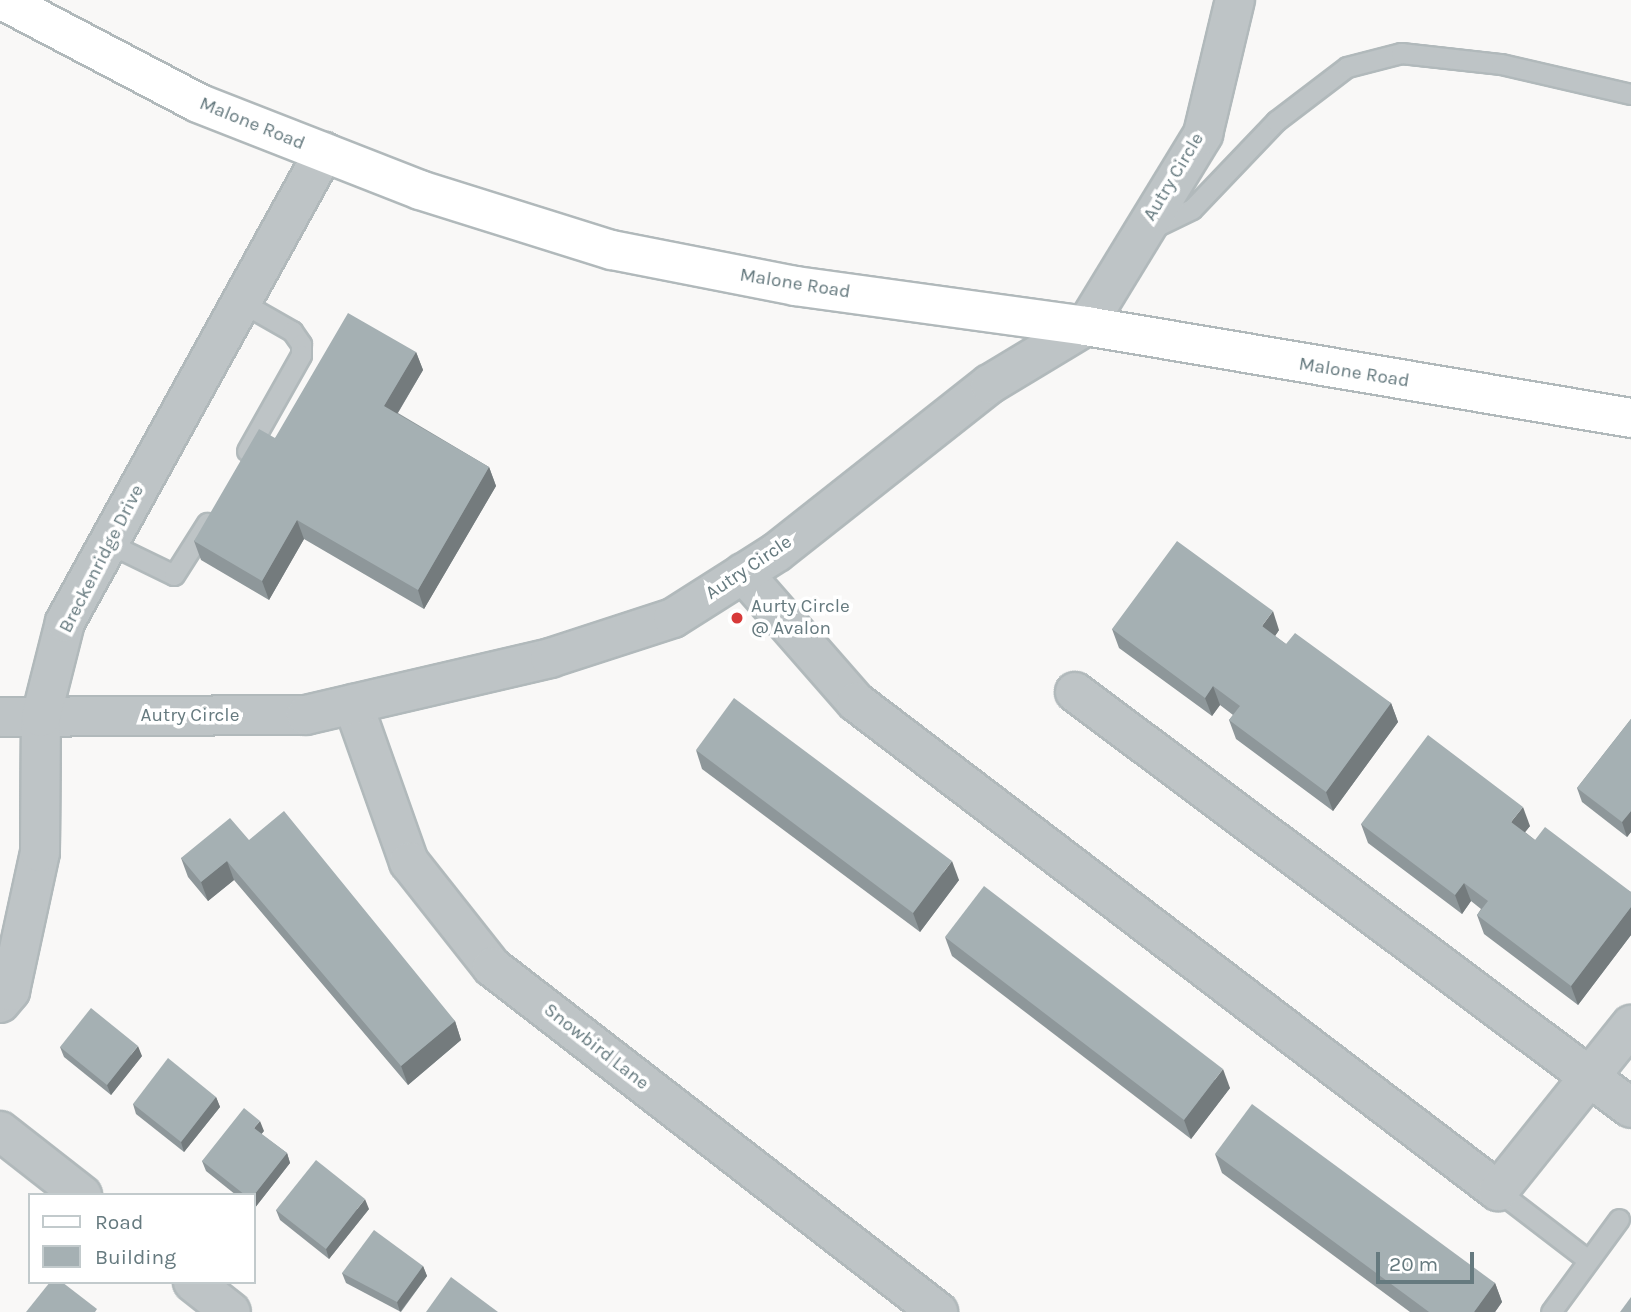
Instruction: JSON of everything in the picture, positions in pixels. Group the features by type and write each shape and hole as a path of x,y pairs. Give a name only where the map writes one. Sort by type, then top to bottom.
{"street":[{"name":"Malone Road","path":"2,0 198,103 420,190 612,250 794,286 1086,326 1631,418"},
{"name":"Autry Circle","path":"0,717 306,715 550,658 673,618 743,573 990,384 1086,326 1139,234 1203,134 1235,0"},
{"name":"Breckenridge Drive","path":"0,1003 10,991 40,852 41,717 65,622 324,152"},
{"path":"743,573 856,702 1498,1191 1631,1025"},
{"path":"1075,692 1631,1108"},
{"name":"Snowbird Lane","path":"353,704 409,862 492,967 938,1312"},
{"path":"0,1131 79,1193"},
{"path":"196,1284 231,1312"}],"lane":[{"path":"1139,234 1192,209 1276,121 1347,67 1401,53 1501,64 1631,94"},
{"path":"240,465 301,355 301,344 292,331 242,302"},
{"path":"108,543 174,575 219,501"},
{"path":"1498,1191 1588,1261"},
{"path":"1551,1312 1619,1219"}],"building":[{"path":"348,313 416,352 384,406 489,467 418,590 297,520 262,581 194,541 259,429 275,438"},
{"path":"1177,541 1273,611 1262,626 1286,644 1295,633 1391,703 1326,792 1229,720 1240,706 1213,686 1205,698 1112,629"},
{"path":"734,698 952,861 913,913 696,750"},
{"path":"1631,719 1631,811 1622,822 1577,788"},
{"path":"1428,735 1523,807 1511,822 1535,840 1545,827 1631,892 1631,907 1571,986 1477,915 1488,901 1464,883 1455,895 1361,824"},
{"path":"284,811 455,1021 401,1066 227,861 201,882 181,858 230,818 249,840"},
{"path":"984,886 1223,1069 1184,1120 945,937"},
{"path":"91,1008 138,1046 107,1085 60,1047"},
{"path":"168,1058 216,1097 181,1142 133,1104"},
{"path":"1252,1104 1495,1283 1474,1312 1429,1312 1215,1154"},
{"path":"244,1108 260,1121 254,1128 287,1153 256,1193 242,1193 202,1161"},
{"path":"316,1160 365,1199 326,1249 276,1210"},
{"path":"374,1230 423,1266 397,1302 342,1273"},
{"path":"451,1277 498,1312 426,1312"},
{"path":"48,1284 65,1284 97,1309 95,1312 26,1312"},
{"path":"1631,1297 1631,1312 1620,1312"}],"place":[{"name":"Aurty Circle @ Avalon","path":"737,618"}]}
